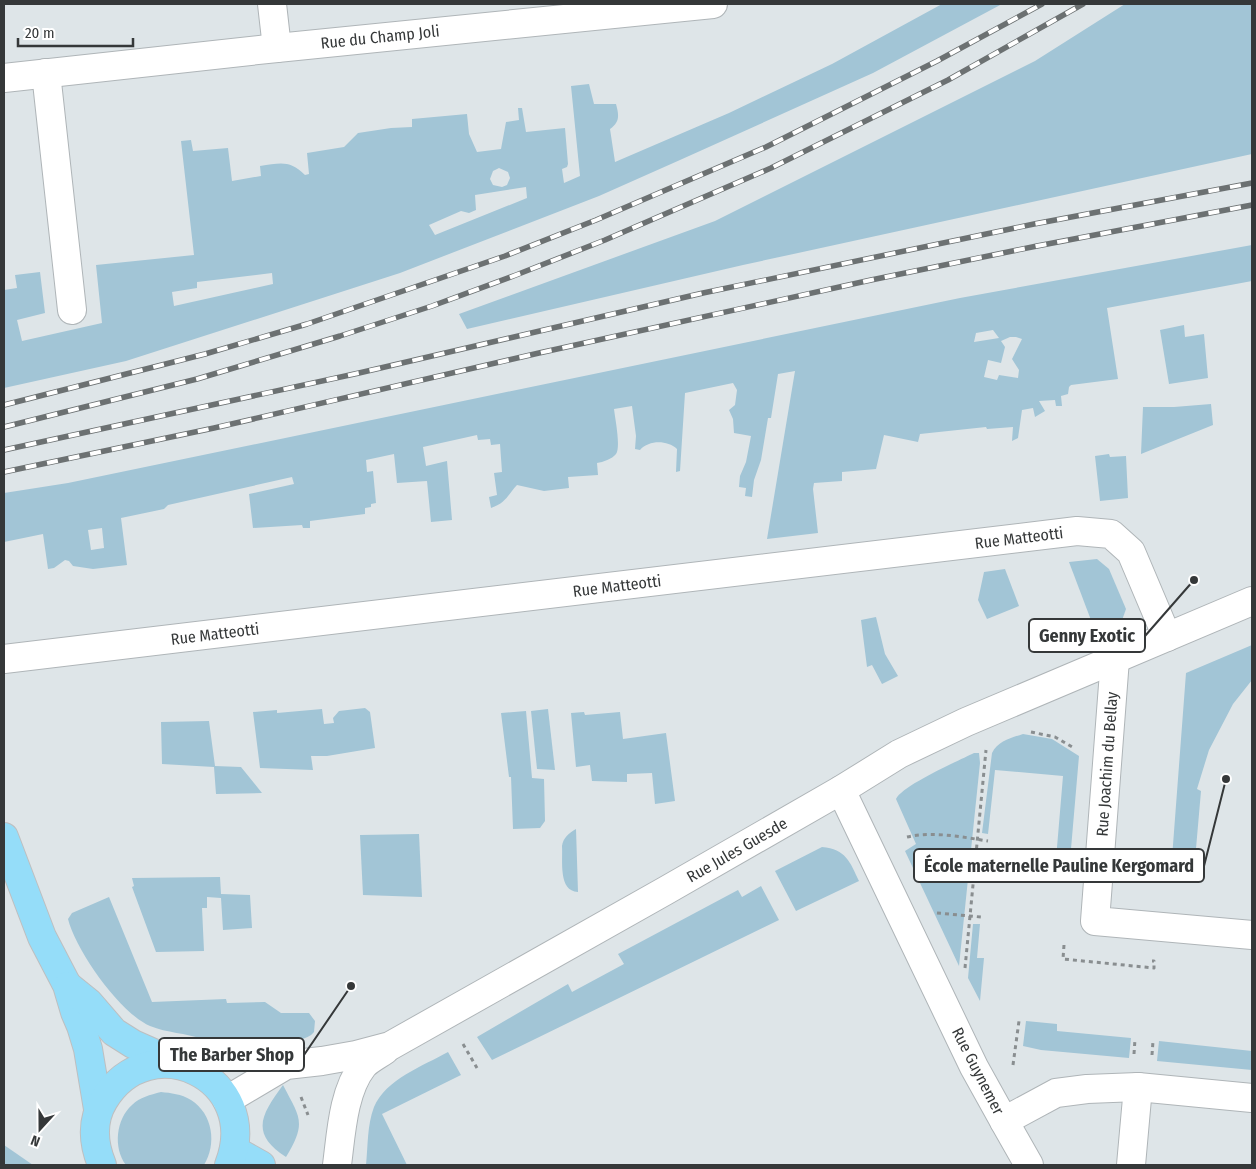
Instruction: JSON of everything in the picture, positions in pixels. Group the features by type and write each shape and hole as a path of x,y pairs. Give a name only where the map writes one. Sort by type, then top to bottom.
{"main road":[{"path":"4,836 42,937 67,985 88,1049 98,1110"},
{"path":"67,985 89,1003 114,1032 133,1044 201,1073 220,1089 233,1112 236,1130 232,1158 261,1165"},
{"path":"102,1165 96,1149 94,1129 98,1110 111,1088 130,1072 153,1064 178,1064"}],"street":[{"path":"272,4 277,48"},
{"name":"Rue du Champ Joli","path":"4,78 697,5"},
{"path":"46,73 72,310"},
{"name":"Rue Matteotti","path":"4,659 1077,531 1111,534 1132,552 1167,637"},
{"name":"Rue Jules Guesde","path":"227,1100 286,1066 322,1062 390,1046 841,790 899,754 958,726 1252,602"},
{"name":"Rue Joachim du Bellay","path":"1115,659 1095,921 1252,935"},
{"name":"Rue Guynemer","path":"841,790 974,1067 1004,1121 1056,1093 1087,1088 1138,1088 1252,1098"},
{"path":"338,1165 348,1095 354,1079 364,1065 390,1046"},
{"path":"1131,1165 1138,1088"},
{"path":"1004,1121 1029,1165"}],"path":[{"path":"1030,732 1055,737 1077,749"},
{"path":"964,974 987,742"},
{"path":"907,837 917,834 940,835 988,841"},
{"path":"929,912 981,917"},
{"path":"1064,945 1063,959 1154,968 1154,961 1145,960"},
{"path":"1013,1066 1019,1021"},
{"path":"460,1038 477,1068"},
{"path":"1135,1039 1135,1047"},
{"path":"1152,1049 1153,1041"},
{"path":"300,1095 310,1120"}],"shaded area":[{"path":"942,4 1002,4 873,73 680,160 599,196 400,273 126,361 4,388 4,290 17,288 15,275 40,272 45,313 17,320 22,341 102,323 96,265 194,255 181,141 191,140 193,151 228,148 232,181 261,176 260,166 274,164 290,165 305,175 309,174 307,153 344,147 358,133 412,127 412,119 467,114 469,134 477,152 501,149 506,122 519,120 518,108 522,108 526,132 565,128 568,164 567,167 562,169 564,183 580,176 571,86 589,84 594,104 616,104 618,118 616,124 610,129 615,162 729,113 832,64","holes":["499,168 508,172 510,178 507,185 502,187 493,185 490,179 493,171","526,187 527,198 435,235 429,225 461,211 469,213 476,210 475,195","272,273 273,284 174,306 172,292 197,288 197,282"]},
{"path":"1125,4 1252,4 1252,154 743,265 467,329 459,314 715,221 1035,61"},
{"path":"1252,245 1252,281 1107,308 1118,379 1071,385 1068,394 1061,396 1062,406 1056,406 1055,400 1039,401 1045,411 1035,417 1033,408 1022,410 1018,438 1012,441 1013,427 987,429 986,427 920,434 918,442 884,435 876,469 842,472 842,481 814,483 818,533 767,539 795,371 778,374 771,418 768,418 752,497 745,496 746,488 739,487 740,476 746,462 751,436 734,433 733,419 729,410 735,405 737,390 733,383 685,393 680,471 676,472 677,449 673,446 658,442 648,444 640,450 635,449 636,436 632,406 614,409 618,439 617,450 616,454 612,457 597,463 598,475 568,477 569,488 544,491 517,485 503,501 491,508 489,497 497,495 494,473 502,472 500,444 491,445 490,439 478,440 477,435 423,447 426,466 447,461 452,520 431,522 427,481 397,483 394,454 366,460 367,472 373,471 376,503 371,504 371,507 365,508 365,514 310,521 310,528 303,528 302,525 253,528 249,494 294,484 292,477 168,505 164,509 121,518 127,565 93,569 73,566 69,561 65,560 54,568 48,569 43,534 4,542 4,493 68,483 960,298","holes":["993,330 999,338 974,342 976,333","1010,337 1022,339 1012,359 1019,370 1018,378 999,375 997,380 984,377 988,360 1001,363 1005,347 1001,341","102,528 104,548 91,550 88,530"]},
{"path":"1184,325 1185,337 1204,334 1208,378 1169,384 1160,330"},
{"path":"1211,404 1213,425 1141,454 1143,407"},
{"path":"1109,454 1110,457 1126,456 1128,498 1100,501 1095,456"},
{"path":"1097,559 1109,569 1126,609 1120,626 1097,636 1069,562"},
{"path":"1005,569 1019,606 987,619 978,600 984,572"},
{"path":"876,617 885,654 898,676 882,684 872,665 867,667 861,620"},
{"path":"1252,645 1252,680 1233,704 1209,750 1197,789 1201,791 1195,860 1172,858 1186,673"},
{"path":"365,708 370,712 375,748 327,756 311,756 313,770 260,768 253,712 277,710 277,713 322,709 324,724 334,723 333,718 339,711"},
{"path":"548,709 555,770 537,769 531,711"},
{"path":"526,711 532,778 544,779 545,821 540,828 513,829 511,777 509,777 501,713"},
{"path":"584,712 585,715 620,712 623,739 666,733 675,801 655,804 652,773 627,774 627,782 592,781 590,765 576,767 571,713"},
{"path":"209,721 215,766 241,767 262,793 216,794 214,767 162,764 161,722"},
{"path":"1023,734 1052,739 1079,756 1069,872 1055,871 1063,776 995,770 988,834 982,833 992,753 1001,743"},
{"path":"974,753 979,753 980,763 959,966 905,851 916,844 896,799 901,793 920,780"},
{"path":"576,829 578,892 567,886 564,881 562,867 563,843 567,836"},
{"path":"419,834 422,897 363,895 360,835"},
{"path":"822,847 837,850 842,854 850,862 859,881 796,911 775,871"},
{"path":"220,877 221,894 250,895 252,928 223,930 221,898 207,897 207,908 202,908 204,951 156,952 132,887 134,886 132,878"},
{"path":"761,886 779,920 492,1060 477,1037 568,984 572,992 624,964 618,954 738,890 742,897"},
{"path":"109,897 152,1002 226,999 227,1003 265,1002 281,1013 309,1013 315,1021 314,1032 308,1037 283,1043 259,1055 244,1058 233,1056 202,1039 156,1028 138,1019 113,995 101,980 80,947 68,919 72,913"},
{"path":"973,924 980,924 977,958 984,958 980,1001 968,978"},
{"path":"1026,1021 1057,1024 1057,1031 1131,1038 1129,1058 1041,1050 1023,1046"},
{"path":"1159,1041 1252,1051 1252,1070 1157,1061"},
{"path":"448,1052 461,1075 382,1114 407,1165 366,1165 370,1121 374,1107 380,1097 406,1074"},
{"path":"283,1085 294,1105 299,1120 297,1136 286,1157 274,1148 267,1140 263,1131 265,1114"},
{"path":"161,1092 187,1098 204,1113 211,1130 211,1148 204,1165 126,1165 119,1150 118,1142 122,1118 138,1100"},
{"path":"4,1145 33,1165 4,1165"}],"railway":[{"path":"4,405 205,354 307,324 505,256 596,220 766,147 937,61 1042,4"},
{"path":"4,427 197,379 340,336 432,306 516,275 605,240 771,168 948,80 1083,4"},
{"path":"4,450 359,373 703,293 1034,224 1252,183"},
{"path":"4,472 214,428 539,353 871,280 1252,205"}],"place":[{"name":"Genny Exotic","path":"1194,580"},
{"name":"École maternelle Pauline Kergomard","path":"1226,779"},
{"name":"The Barber Shop","path":"351,986"}]}
